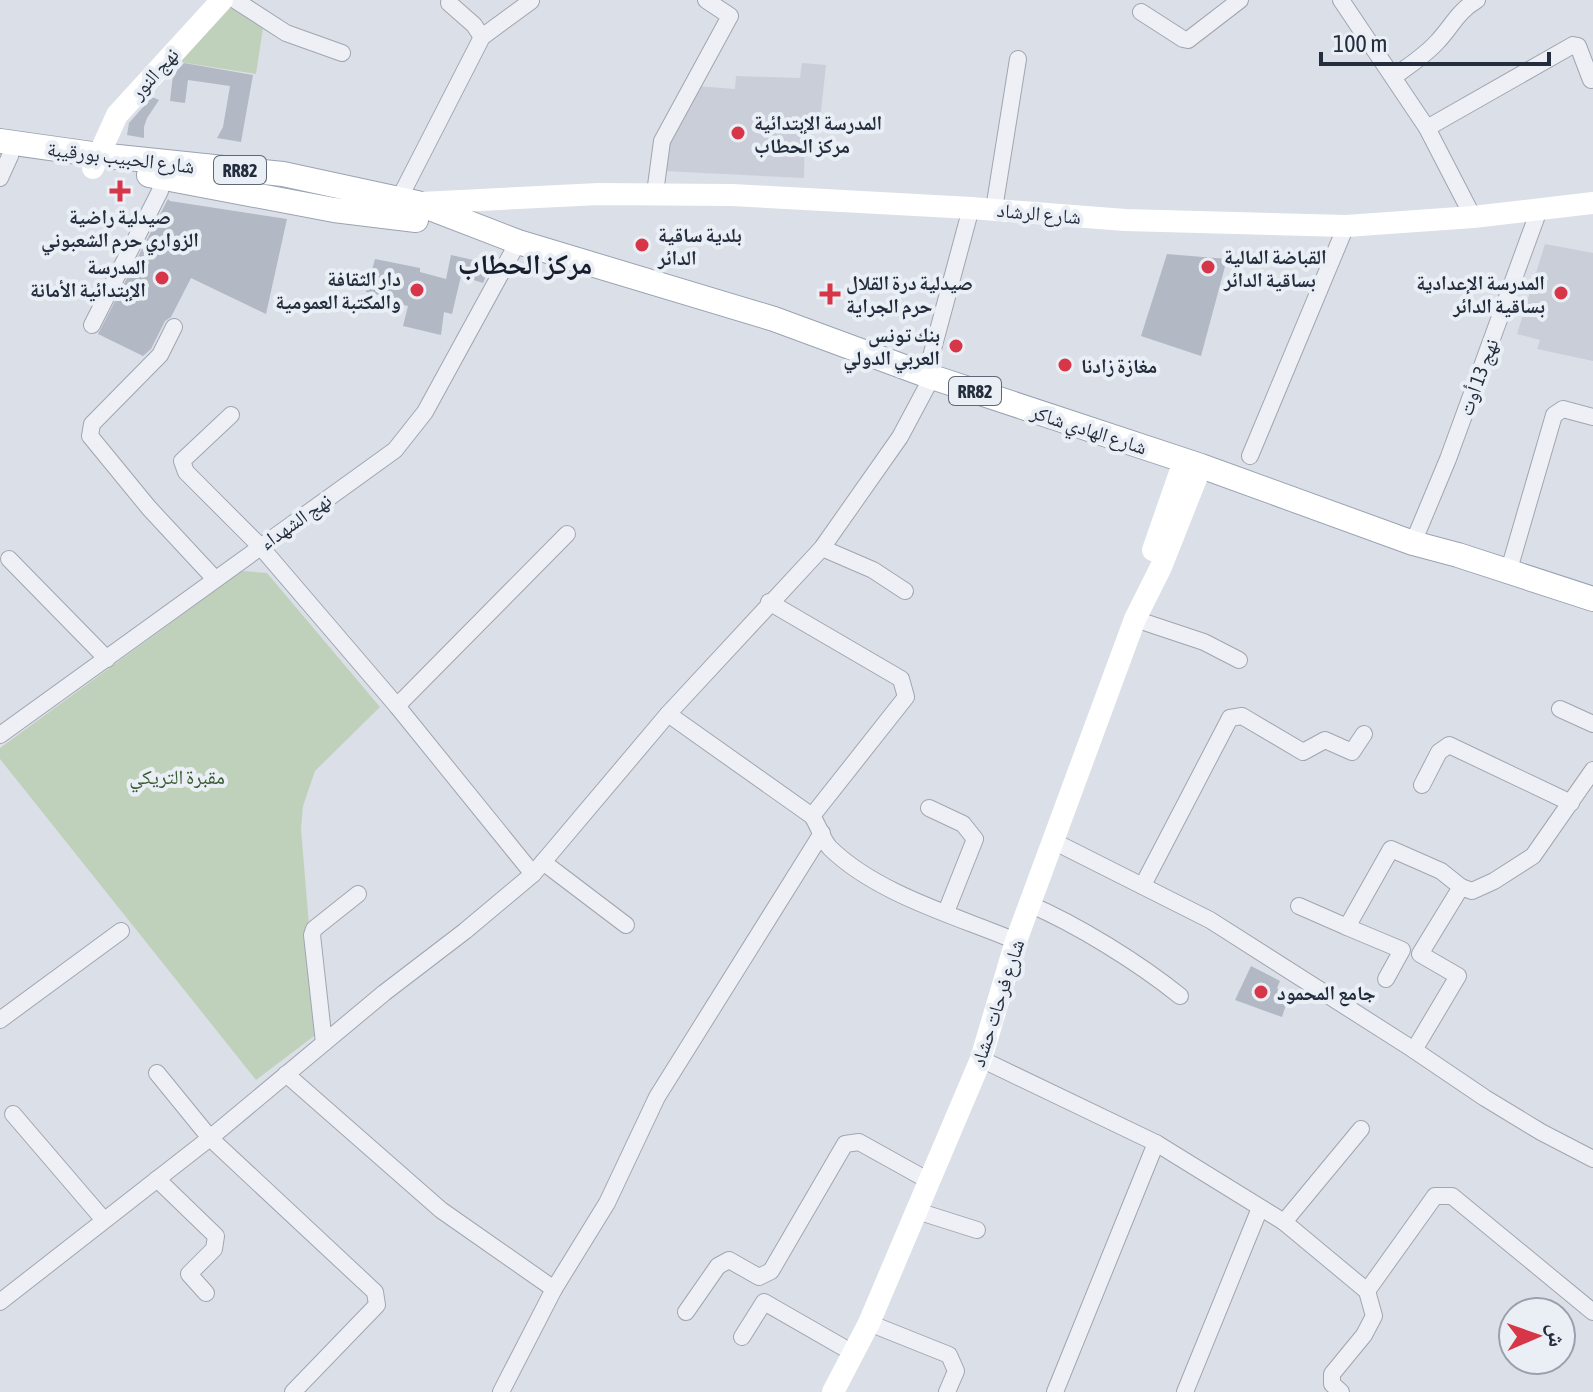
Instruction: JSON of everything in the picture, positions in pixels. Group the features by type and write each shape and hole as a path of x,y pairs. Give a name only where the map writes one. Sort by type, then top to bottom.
{"main road":[{"name":"شارع الحبيب بورقيبة","path":"3,150 96,162 283,174 437,218 474,225 518,242"},
{"name":"شارع الحبيب بورقيبة","path":"96,162 334,210 406,207"},
{"name":"شارع الهادي شاكر","path":"518,242 774,319 929,376 1192,464 1421,546 1593,599"},
{"name":"شارع الهادي شاكر","path":"1421,546 1453,568 1593,612"}],"street":[{"name":"نهج النور","path":"96,162 117,115 222,0"},
{"path":"235,0 286,33 342,53"},
{"path":"406,207 482,37 530,0"},
{"path":"655,193 662,141 730,16 706,0"},
{"path":"1141,12 1188,40 1240,0"},
{"path":"1341,0 1427,128 1473,217"},
{"path":"1394,77 1436,44 1458,14 1477,0"},
{"path":"449,3 474,25 482,37"},
{"path":"1427,128 1573,45 1578,46 1591,80"},
{"path":"0,1302 210,1138 538,868 668,714 822,548 900,437 929,376 983,208 1018,59"},
{"path":"0,178 3,150"},
{"path":"92,325 160,191 161,177"},
{"name":"شارع الرشاد","path":"406,207 485,200 655,193 983,208 1125,220 1346,226 1473,217 1593,203"},
{"name":"شارع الرشاد","path":"437,218 485,200"},
{"name":"نهج 13 أوت","path":"1421,546 1448,459 1539,210"},
{"path":"1250,456 1346,226"},
{"name":"نهج الشهداء","path":"0,735 395,450 412,431 518,242"},
{"path":"174,327 160,355 92,424 90,436 149,508 215,579"},
{"path":"1508,573 1554,415 1563,409 1593,417"},
{"path":"231,415 182,461 186,472 260,546 538,868 626,925"},
{"name":"شارع فرحات حشاد","path":"833,1392 869,1323 981,1059 1016,941 1138,612 1150,558 1192,464"},
{"path":"397,706 567,534"},
{"path":"822,548 873,570 905,591"},
{"path":"9,559 107,659"},
{"path":"769,602 901,679 906,697 812,816"},
{"path":"1138,612 1239,660"},
{"path":"1560,709 1593,724"},
{"path":"668,714 812,816 827,845 877,882 1016,941"},
{"path":"1143,885 1230,718 1242,716 1303,752 1325,740 1352,752 1364,734"},
{"path":"1422,785 1439,752 1449,745 1571,803"},
{"path":"1347,927 1391,849 1441,871 1461,887 1472,891 1533,856 1593,770"},
{"path":"929,808 963,824 975,839 946,912"},
{"path":"501,1392 554,1289 607,1203 657,1097 822,833"},
{"path":"1053,841 1210,920 1496,1105 1593,1159"},
{"path":"1414,1050 1458,976 1420,954 1461,887"},
{"path":"324,1043 312,935 314,929 358,894"},
{"path":"1029,904 1062,920 1180,996"},
{"path":"1299,906 1402,950 1386,979"},
{"path":"0,1020 121,931"},
{"path":"981,1059 1156,1143 1284,1222 1367,1291 1374,1316 1364,1335 1332,1374 1332,1384 1341,1392"},
{"path":"157,1073 210,1138 375,1292 377,1305 293,1392"},
{"path":"286,1074 441,1210 554,1289"},
{"path":"13,1114 103,1219"},
{"path":"1284,1222 1361,1129"},
{"path":"686,1312 718,1266 729,1260 759,1277 771,1271 845,1144 859,1142 931,1182"},
{"path":"1055,1392 1156,1143"},
{"path":"157,1179 216,1236 214,1249 189,1274 206,1293"},
{"path":"1367,1291 1435,1196 1452,1196 1593,1312"},
{"path":"1185,1392 1260,1208"},
{"path":"917,1211 977,1230"},
{"path":"742,1337 764,1302 853,1353"},
{"path":"869,1323 949,1355 956,1371 947,1392"}],"shaded area":[{"name":"المدرسة الإبتدائية مركز الحطاب","path":"802,63 826,65 820,120 805,119 804,178 663,171 664,153 696,86 735,89 736,76 800,78"},
{"name":"المدرسة الإعدادية بساقية الدائر","path":"1545,244 1593,253 1593,361 1537,349 1540,340 1517,334"}],"green space":[{"path":"228,4 263,28 256,74 174,61"},
{"name":"مقبرة التريكي","path":"242,571 267,573 380,707 315,771 303,806 301,829 318,1033 256,1080 0,759 0,748"}],"building":[{"path":"184,63 253,75 241,142 217,138 223,127 230,86 188,80 185,103 170,101 173,75"},
{"path":"152,97 159,100 147,118 144,138 127,135 129,123"},
{"path":"168,199 287,219 266,314 191,278 171,317 165,321 151,349 143,356 98,334"},
{"path":"1167,254 1227,259 1201,356 1141,336"},
{"path":"451,255 491,264 483,283 461,276 452,314 444,312 441,335 403,326 408,306 395,303 396,299 366,292 375,259 420,268 420,272 446,279"},
{"path":"1251,966 1280,981 1277,988 1281,992 1277,1001 1286,1005 1282,1017 1235,1000"}],"place":[{"name":"المدرسة الإبتدائية مركز الحطاب","path":"738,133"},
{"name":"صيدلية راضية الزواري حرم الشعبوني","path":"120,191"},
{"name":"بلدية ساقية الدائر","path":"642,245"},
{"name":"القباضة المالية بساقية الدائر","path":"1208,267"},
{"name":"المدرسة الإبتدائية الأمانة","path":"162,278"},
{"name":"دار الثقافة والمكتبة العمومية","path":"417,290"},
{"name":"المدرسة الإعدادية بساقية الدائر","path":"1561,293"},
{"name":"صيدلية درة القلال حرم الجراية","path":"830,294"},
{"name":"بنك تونس العربي الدولي","path":"956,346"},
{"name":"مغازة زادنا","path":"1065,365"},
{"name":"جامع المحمود","path":"1261,992"}],"district":[{"name":"مركز الحطاب","path":"525,264"}]}
